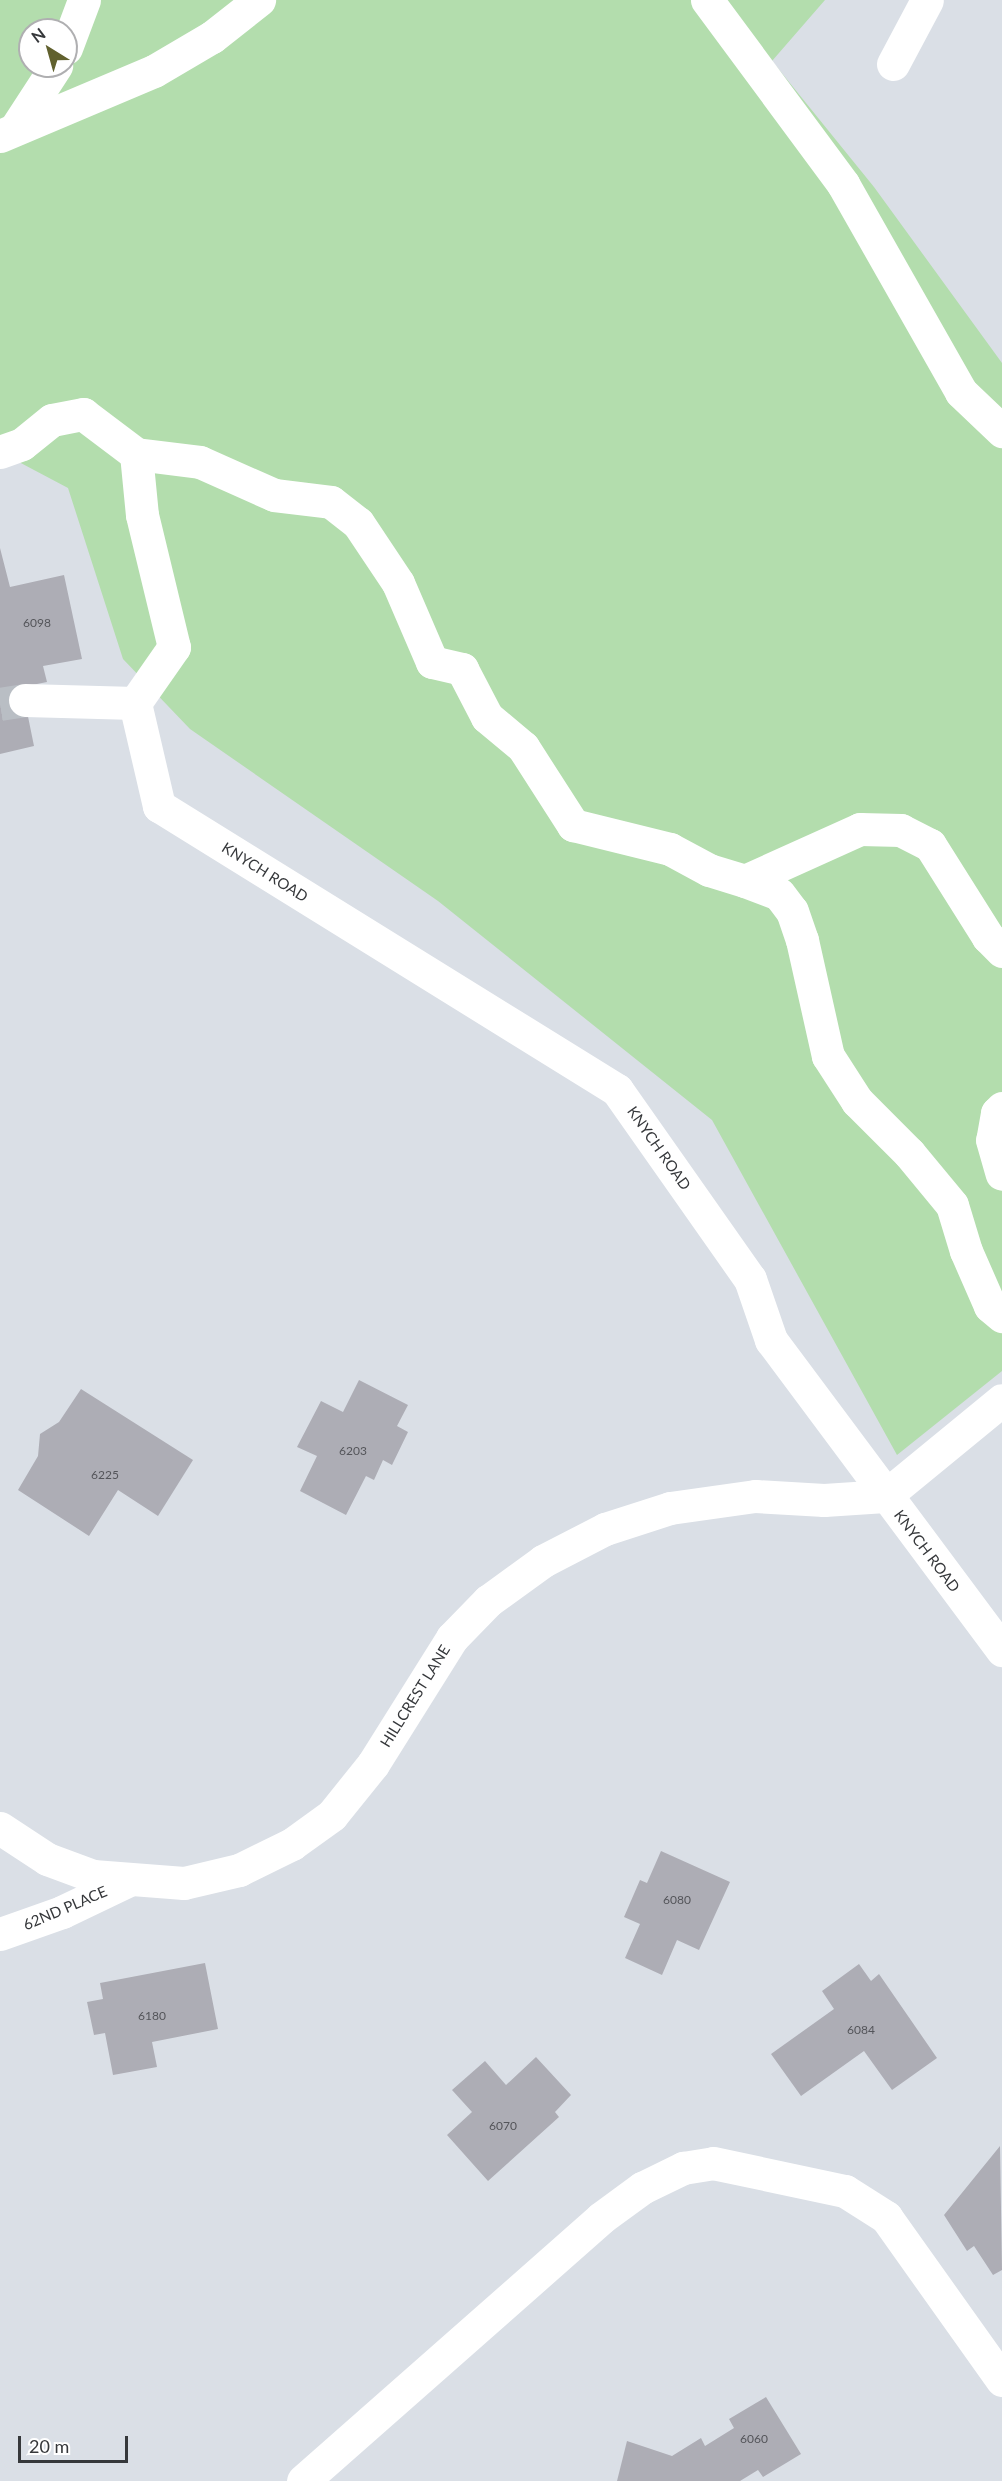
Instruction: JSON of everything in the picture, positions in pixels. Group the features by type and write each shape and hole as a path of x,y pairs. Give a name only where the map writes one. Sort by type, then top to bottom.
{"street":[{"path":"77,18 84,0"},
{"path":"8,131 154,71 212,37 259,0"},
{"path":"707,0 843,184 961,392 1002,431"},
{"path":"893,64 927,0"},
{"path":"8,131 47,78"},
{"path":"0,452 22,444 52,420 83,414 136,454 200,462 274,495 331,502 358,524 398,583 432,662 462,669 487,717 523,747 573,825 670,849 709,870 779,894 792,911 802,940 828,1056 857,1101 909,1153 952,1205 966,1251 990,1306 1002,1316"},
{"path":"25,700 135,703 174,647 142,515 136,454"},
{"name":"KNYCH ROAD","path":"135,703 159,806 617,1090 750,1279 771,1340 885,1496 1002,1650"},
{"path":"745,881 860,829 902,830 930,845 988,937 1002,951"},
{"path":"1002,1108 997,1113 993,1140 1002,1174"},
{"path":"885,1496 1002,1400"},
{"name":"HILLCREST LANE","path":"0,1828 47,1859 93,1876 184,1883 238,1870 292,1844 332,1815 373,1764 452,1638 488,1601 529,1570 604,1529 669,1508 744,1497 824,1500 885,1496"},
{"name":"62ND PLACE","path":"0,1934 62,1912 129,1880"},
{"path":"303,2481 601,2218 642,2188 673,2173 713,2163 791,2176 845,2191 886,2217 1002,2380"}],"green space":[{"path":"0,0 825,0 772,61 874,187 1002,363 1002,1371 897,1455 712,1120 438,901 190,729 123,659 68,488 17,461 0,465"}],"building":[{"path":"0,548 10,587 64,575 82,659 43,666 47,682 22,687 34,746 0,754"},
{"path":"359,1380 408,1405 397,1426 408,1432 392,1465 383,1460 374,1480 366,1476 346,1515 300,1491 317,1456 297,1447 321,1401 343,1412"},
{"path":"81,1389 193,1460 158,1516 118,1490 89,1536 18,1490 38,1456 40,1434 59,1422"},
{"path":"661,1851 730,1882 699,1950 677,1940 662,1975 625,1958 640,1924 624,1917 640,1880 647,1883"},
{"path":"205,1963 218,2029 152,2042 157,2067 113,2075 105,2033 94,2035 87,2002 103,1999 100,1983"},
{"path":"859,1964 871,1981 879,1974 937,2058 892,2090 864,2051 801,2096 771,2054 834,2009 822,1991"},
{"path":"536,2057 571,2095 555,2112 559,2117 488,2181 447,2135 472,2112 452,2090 485,2061 506,2085"},
{"path":"1000,2146 1002,2270 993,2275 974,2246 967,2251 944,2215"},
{"path":"766,2397 801,2454 763,2477 758,2470 740,2481 617,2481 627,2441 672,2456 701,2438 705,2446 734,2428 729,2419"}],"tunnel":[{"path":"0,704 25,700"}]}
